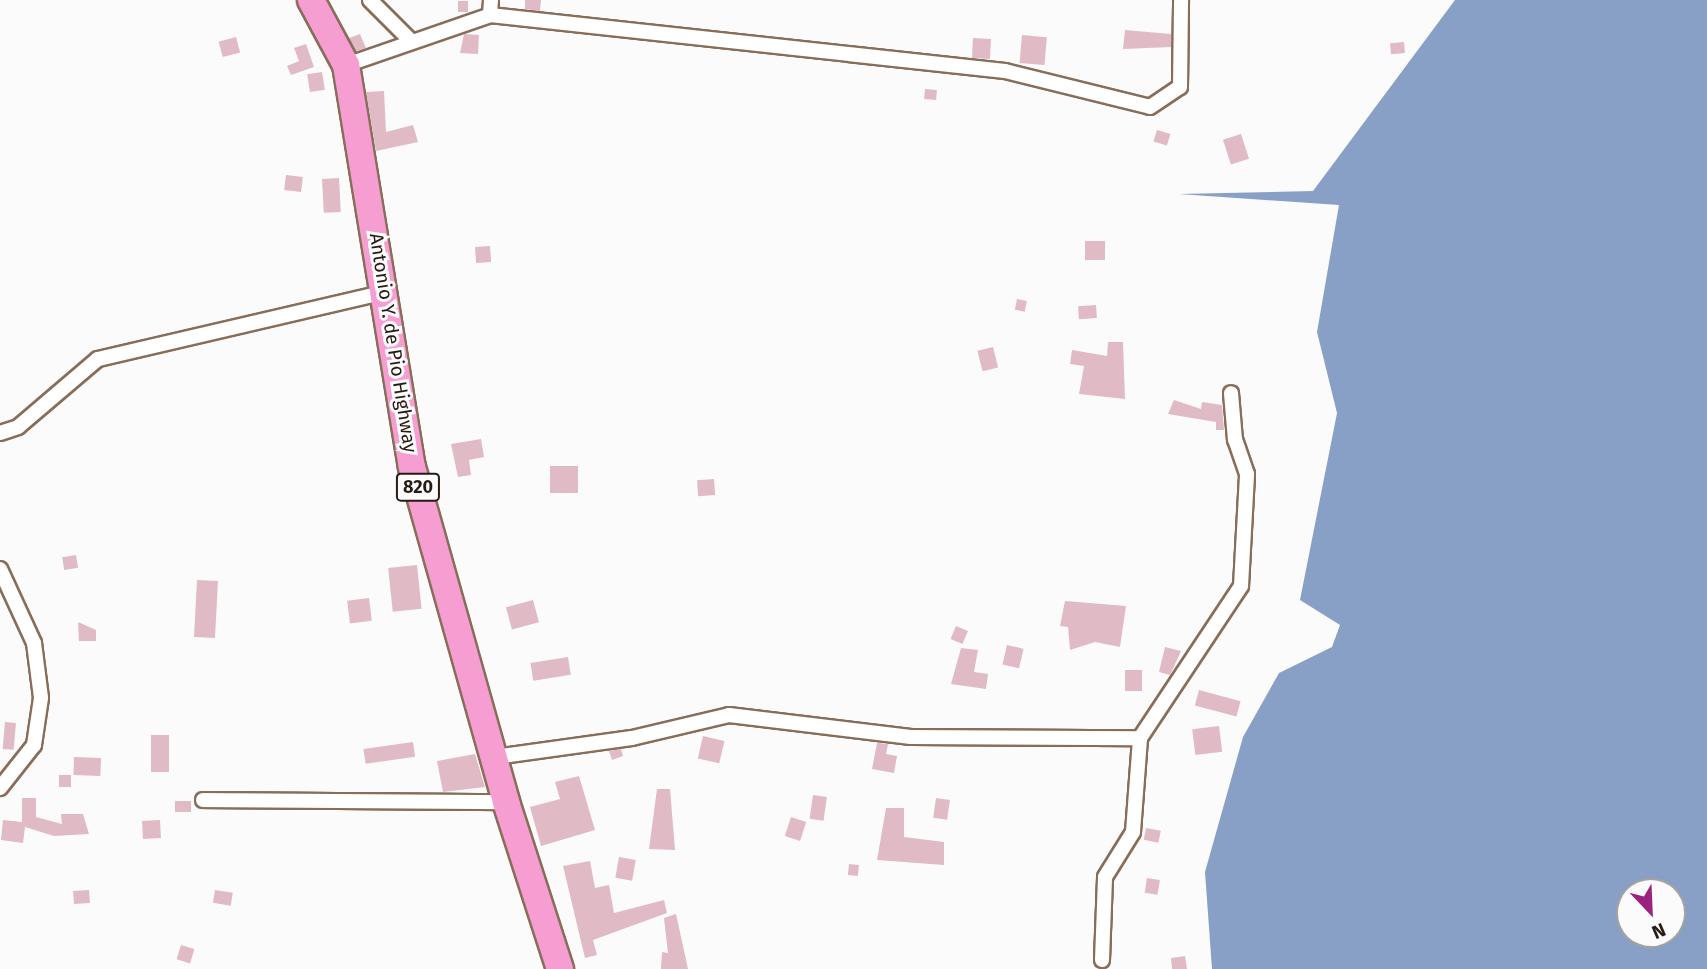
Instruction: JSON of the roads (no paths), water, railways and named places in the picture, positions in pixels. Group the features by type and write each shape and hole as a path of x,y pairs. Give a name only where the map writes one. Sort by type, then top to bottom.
{"highway":[{"name":"Antonio Y. de Pio Highway","path":"311,0 346,65 412,467 506,802 560,969"}],"street":[{"path":"370,0 411,41"},
{"path":"346,65 491,7 1005,71 1150,107 1180,87 1181,0"},
{"path":"0,433 18,427 98,359 385,292"},
{"path":"1102,960 1105,877 1133,832 1140,738 1241,586 1247,474 1235,440 1231,393"},
{"path":"0,569 34,643 41,698 34,745 0,788"},
{"path":"495,757 632,738 729,715 911,737 1140,738"},
{"path":"204,800 506,802"}],"water":[{"path":"1455,0 1707,0 1707,969 1212,969 1205,872 1243,737 1279,673 1332,647 1340,625 1300,600 1337,413 1317,332 1339,205 1179,194 1313,191"}]}
